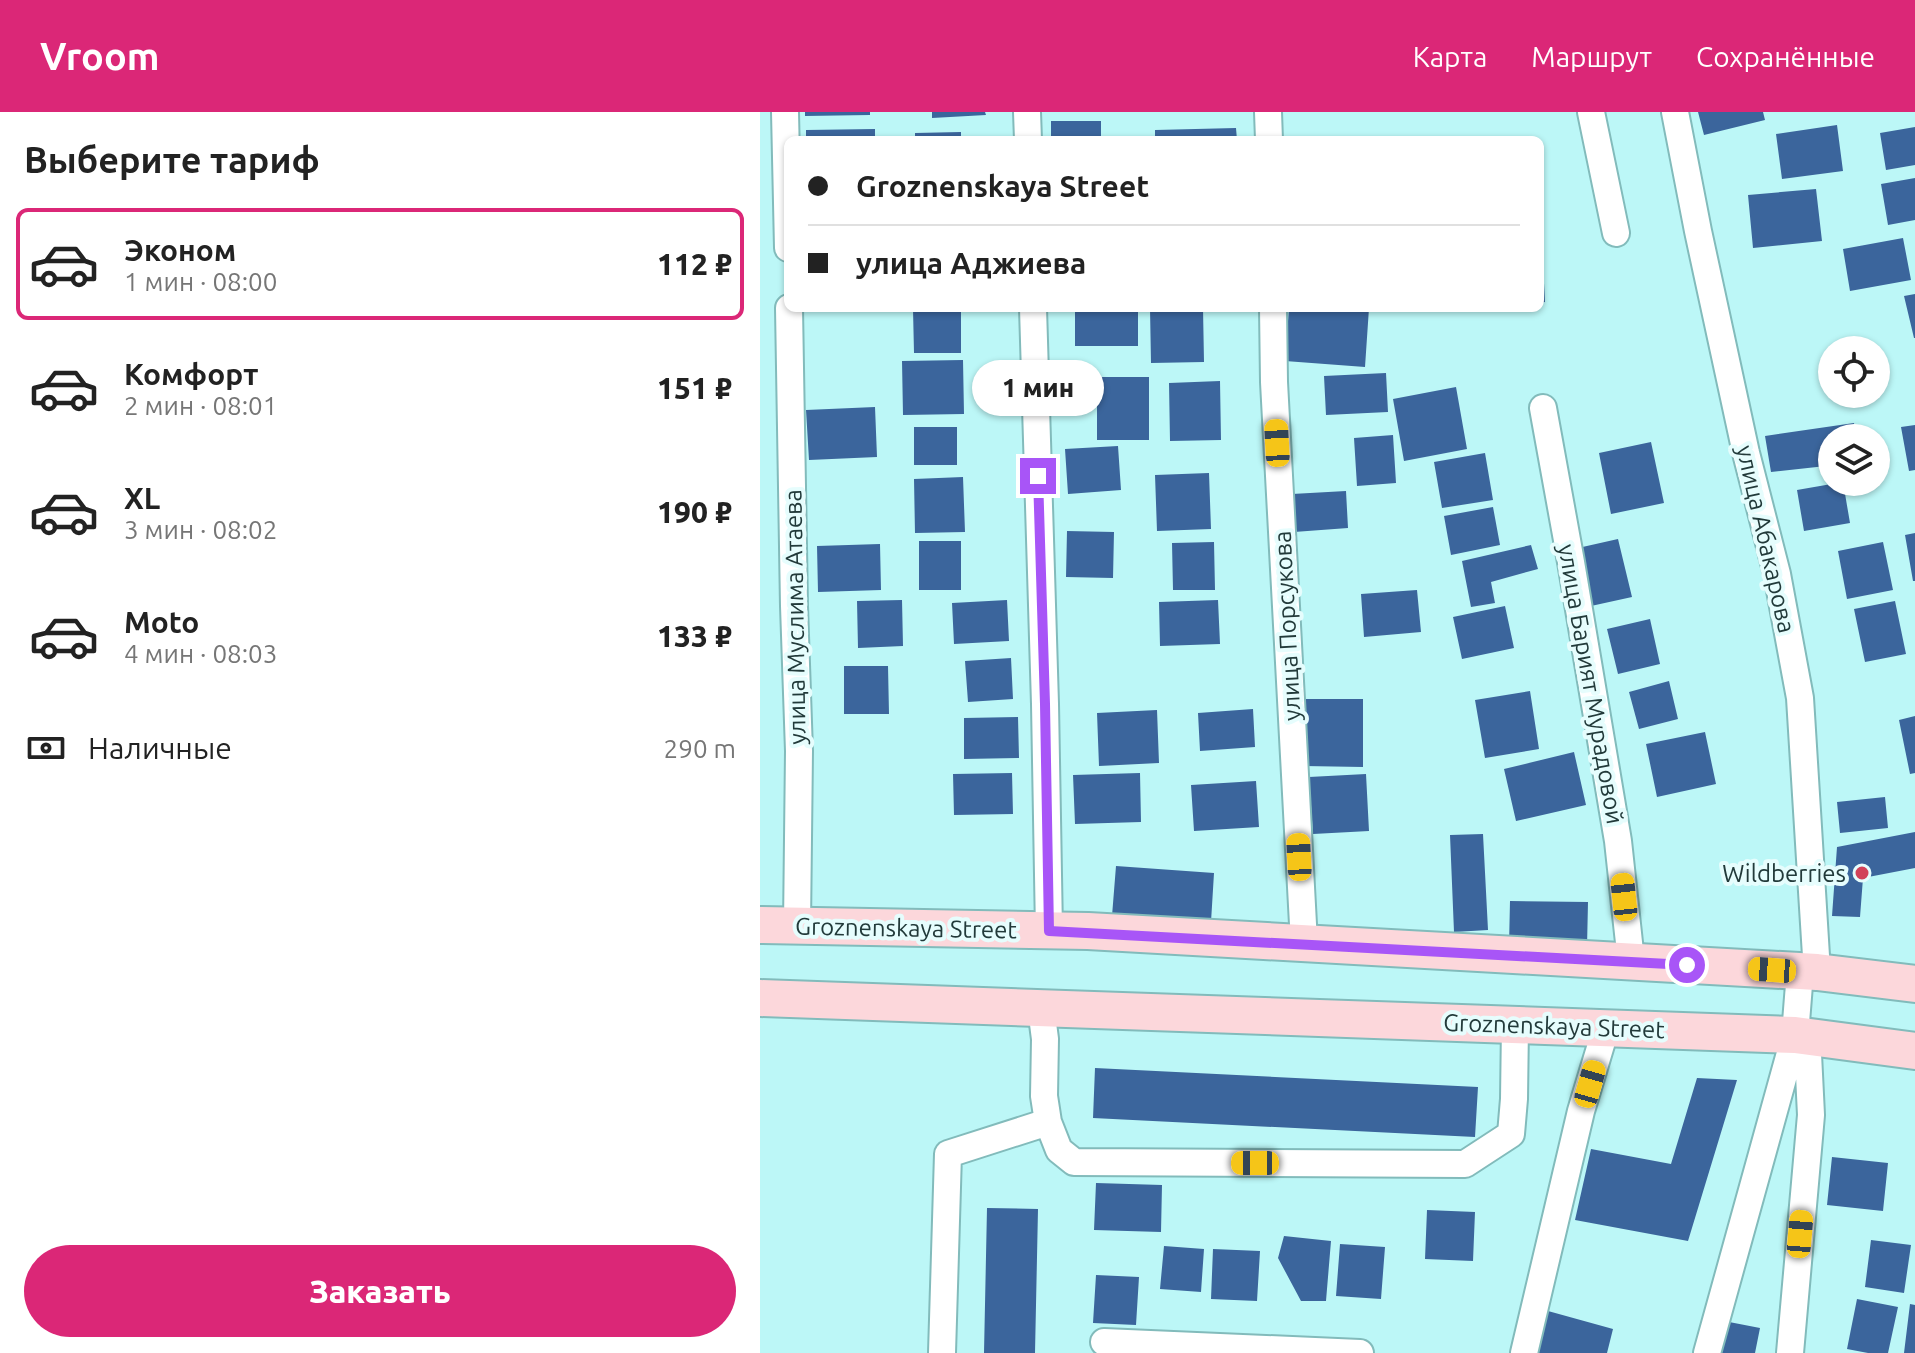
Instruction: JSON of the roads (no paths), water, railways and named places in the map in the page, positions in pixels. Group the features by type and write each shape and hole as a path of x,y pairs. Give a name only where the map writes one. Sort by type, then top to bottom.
{"street":[{"path":"785,112 786,136"},
{"path":"1027,112 1028,136"},
{"path":"1268,112 1269,136"},
{"path":"1591,112 1616,233"},
{"name":"улица Абакарова","path":"1675,112 1746,453 1777,574 1800,698 1809,972 1795,1035"},
{"name":"улица Муслима Атаева","path":"789,312 799,751 797,926"},
{"path":"1033,312 1049,931"},
{"name":"улица Порсукова","path":"1273,312 1274,382 1304,943"},
{"name":"улица Барият Мурадовой","path":"1543,408 1618,841 1631,961"},
{"name":"Groznenskaya Street","path":"760,925 1049,931 1304,943 1809,972 1915,984"},
{"name":"Groznenskaya Street","path":"760,998 1795,1035 1915,1051"},
{"path":"1041,1008 1048,1122 1059,1150 1074,1162 1465,1164 1511,1134 1515,1025"},
{"path":"1524,1353 1581,1111 1606,1028"},
{"path":"1707,1353 1795,1035"},
{"path":"1790,1353 1811,1115 1808,1054 1795,1035"},
{"path":"942,1353 948,1154 1048,1122"},
{"path":"1104,1342 1360,1353"}],"place":[{"name":"Wildberries","path":"1862,873"}]}
